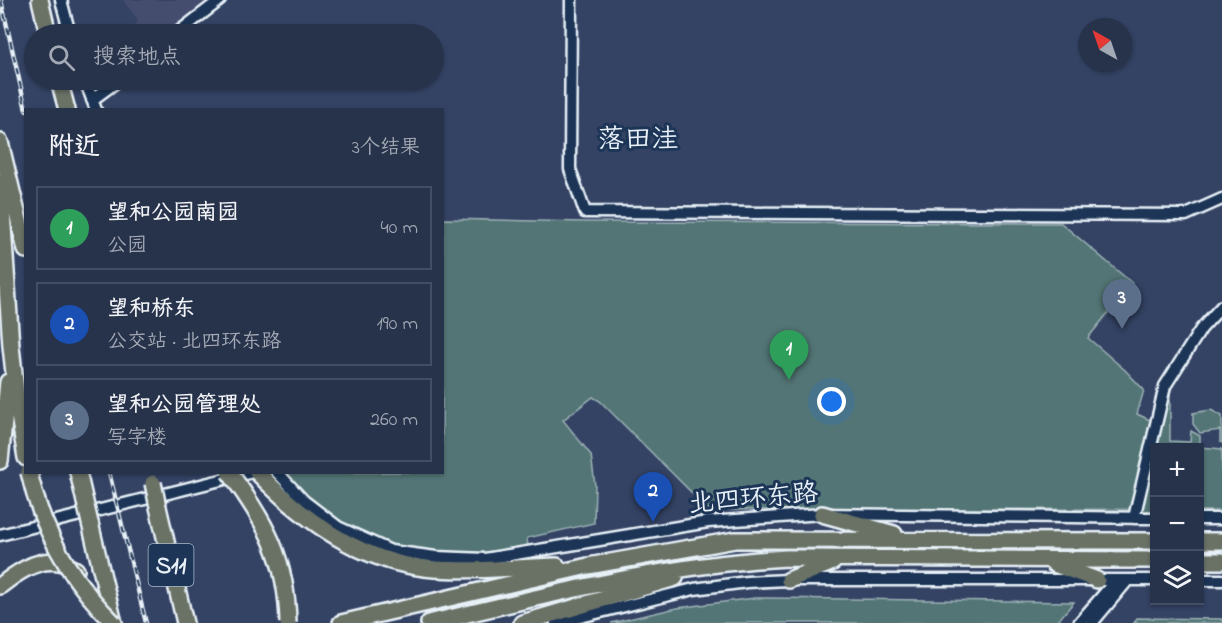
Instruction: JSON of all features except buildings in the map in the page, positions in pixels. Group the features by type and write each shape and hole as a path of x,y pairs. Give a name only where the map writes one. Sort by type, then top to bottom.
{"highway":[{"path":"40,0 46,24"},
{"path":"62,90 66,108"},
{"path":"0,142 24,242"},
{"path":"0,181 12,346 24,450"},
{"path":"0,460 12,346"},
{"path":"30,474 41,516 61,557 96,605 113,623"},
{"path":"78,474 113,623"},
{"path":"230,474 266,528 277,553 285,587 288,623"},
{"path":"263,475 305,517 344,542 389,561 432,569 588,566"},
{"name":"S11","path":"152,478 185,623"},
{"path":"822,514 914,539"},
{"name":"北四环东路","path":"341,623 588,566 735,540 1150,541"},
{"path":"1204,541 1222,541"},
{"path":"789,580 841,559"},
{"path":"1043,560 1097,580"},
{"path":"429,623 594,584 737,561 1150,560"},
{"path":"522,623 737,561"},
{"path":"1204,561 1222,561"},
{"path":"0,586 27,568 43,562 58,562 76,570 87,582 113,623"}],"street":[{"path":"61,0 67,24"},
{"path":"189,24 220,0"},
{"path":"571,0 570,169 585,212 1186,215 1222,200"},
{"path":"89,90 94,105 108,90"},
{"path":"1134,518 1165,386 1201,329 1222,306"},
{"path":"0,535 263,475"},
{"name":"北四环东路","path":"263,475 304,501 338,527 391,551 436,557 485,559 708,522 822,514 1150,518"},
{"path":"1204,519 1222,519"},
{"path":"1079,623 1116,580"},
{"path":"1092,623 1128,580"},
{"path":"556,623 694,589 747,582 1150,580"},
{"path":"1204,580 1222,580"}],"shaded area":[{"path":"123,0 211,0 181,24 136,24 138,20"}],"green space":[{"path":"444,219 585,222 1061,223 1132,283 1088,338 1144,390 1137,414 1150,420 1133,509 709,510 600,401 593,397 563,420 591,455 595,485 594,523 527,538 528,546 494,553 442,554 408,549 361,534 347,527 314,502 285,474 444,474"},
{"path":"1170,389 1170,441 1190,442 1191,431 1200,436 1200,443 1156,443"},
{"path":"1211,410 1222,416 1222,443 1220,442 1220,430 1200,433 1193,424 1193,413"},
{"path":"1204,447 1222,449 1222,511 1204,511"},
{"path":"1150,467 1150,511 1140,511"},
{"path":"755,598 1074,602 1056,623 611,623 677,608"},
{"path":"1137,618 1222,619 1222,623 1134,623"}],"railway":[{"path":"1,0 26,108"},
{"path":"109,474 146,623"}],"place":[{"name":"望和公园管理处","path":"1122,329"},
{"name":"望和公园南园","path":"789,380"},
{"name":"望和桥东","path":"653,522"}],"district":[{"name":"落田洼","path":"638,138"}]}
